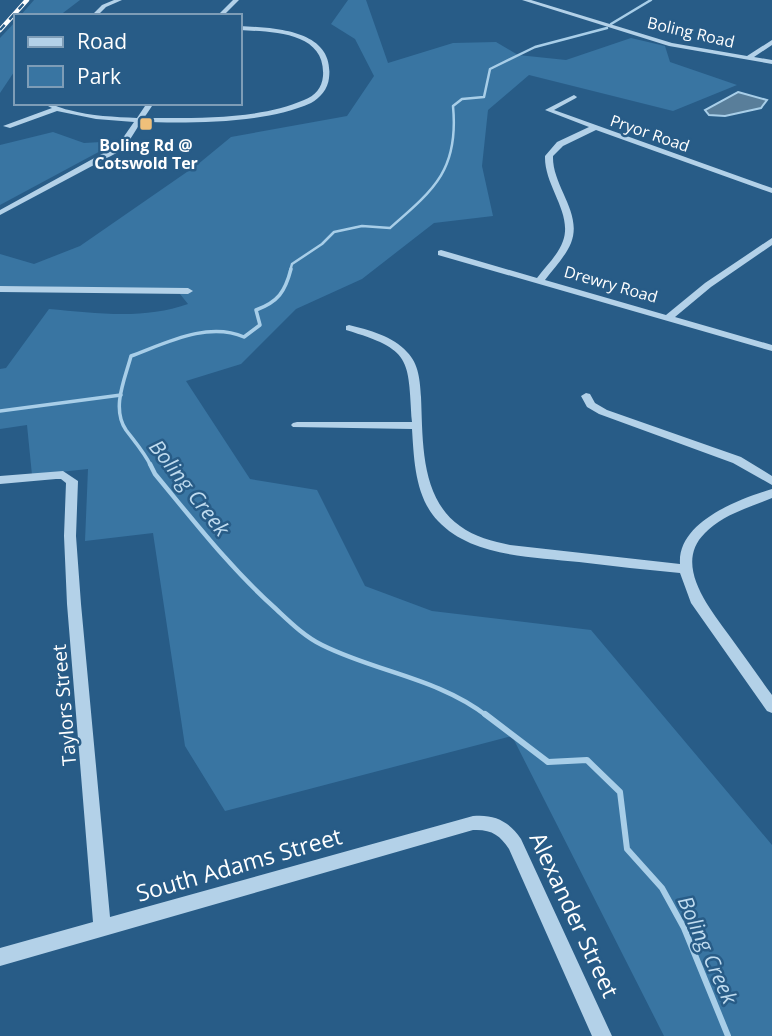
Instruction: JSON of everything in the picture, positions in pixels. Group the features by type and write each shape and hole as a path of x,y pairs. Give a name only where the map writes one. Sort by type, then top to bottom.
{"street":[{"path":"96,14 104,6 119,0"},
{"path":"222,14 236,0"},
{"name":"Boling Road","path":"524,0 662,42 772,62"},
{"path":"48,105 54,110 88,118 230,117 275,112 308,102 323,90 326,72 322,52 317,45 287,33 242,28"},
{"path":"747,59 772,42"},
{"name":"Pryor Road","path":"573,97 548,110 772,191"},
{"path":"0,213 114,151 127,141 150,105"},
{"path":"7,126 54,110"},
{"path":"540,280 564,248 570,230 550,174 549,156 560,144 594,128"},
{"path":"668,318 708,285 772,241"},
{"name":"Drewry Road","path":"441,253 772,348"},
{"path":"0,289 188,290"},
{"path":"349,328 379,338 407,358 415,381 418,426 429,500 436,513 458,533 481,543 510,550 684,569"},
{"path":"586,396 592,405 603,412 737,460 772,481"},
{"path":"297,425 418,426"},
{"name":"Taylors Street","path":"0,480 56,474 71,478 70,536 74,604 102,928"},
{"path":"772,494 703,527 686,547 684,569 696,599 772,707"},
{"name":"South Adams Street","path":"0,957 474,823 492,823"},
{"name":"Alexander Street","path":"492,823 505,830 515,844 602,1036"}],"green space":[{"path":"34,0 80,0 62,14 22,14"},
{"path":"348,0 366,0 388,63 453,43 496,42 518,55 566,60 631,38 665,46 670,62 737,85 673,111 529,75 488,110 482,166 493,216 434,223 362,279 296,309 241,364 186,381 250,479 317,490 365,586 432,611 591,630 772,845 772,1036 664,1036 512,736 225,811 185,746 153,533 85,541 88,469 32,475 27,425 0,429 0,369 6,368 49,309 137,314 188,304 176,289 0,286 0,254 34,264 80,246 197,165 231,137 347,116 374,76 355,39 331,24"},
{"path":"14,23 14,72 0,93 0,38"},
{"path":"53,132 84,143 119,141 0,205 0,145"}],"shaded area":[{"path":"738,92 767,100 761,108 725,116 709,115 705,110"}],"waterway":[{"name":"Boling Creek","path":"611,24 651,0"},
{"name":"Boling Creek","path":"290,271 292,264 322,244 334,232 362,226 390,228 420,201 441,176 448,162 454,128 453,106 462,99 484,97 490,69 535,47 607,28"},
{"name":"Boling Creek","path":"121,395 131,356 173,340 202,333 216,331 244,337 260,325 256,310 280,295 291,269"},
{"path":"0,411 121,395"},
{"name":"Boling Creek","path":"121,395 122,421 151,466"},
{"name":"Boling Creek","path":"151,466 228,561 303,633 343,654 448,693 487,716"},
{"name":"Boling Creek","path":"485,714 548,762 587,760 620,792 627,849 662,888 684,928 728,1036"}],"railway":[{"path":"14,14 27,0"},
{"path":"0,30 14,14"}],"place":[{"name":"Boling Rd @ Cotswold Ter","path":"146,124"}]}
